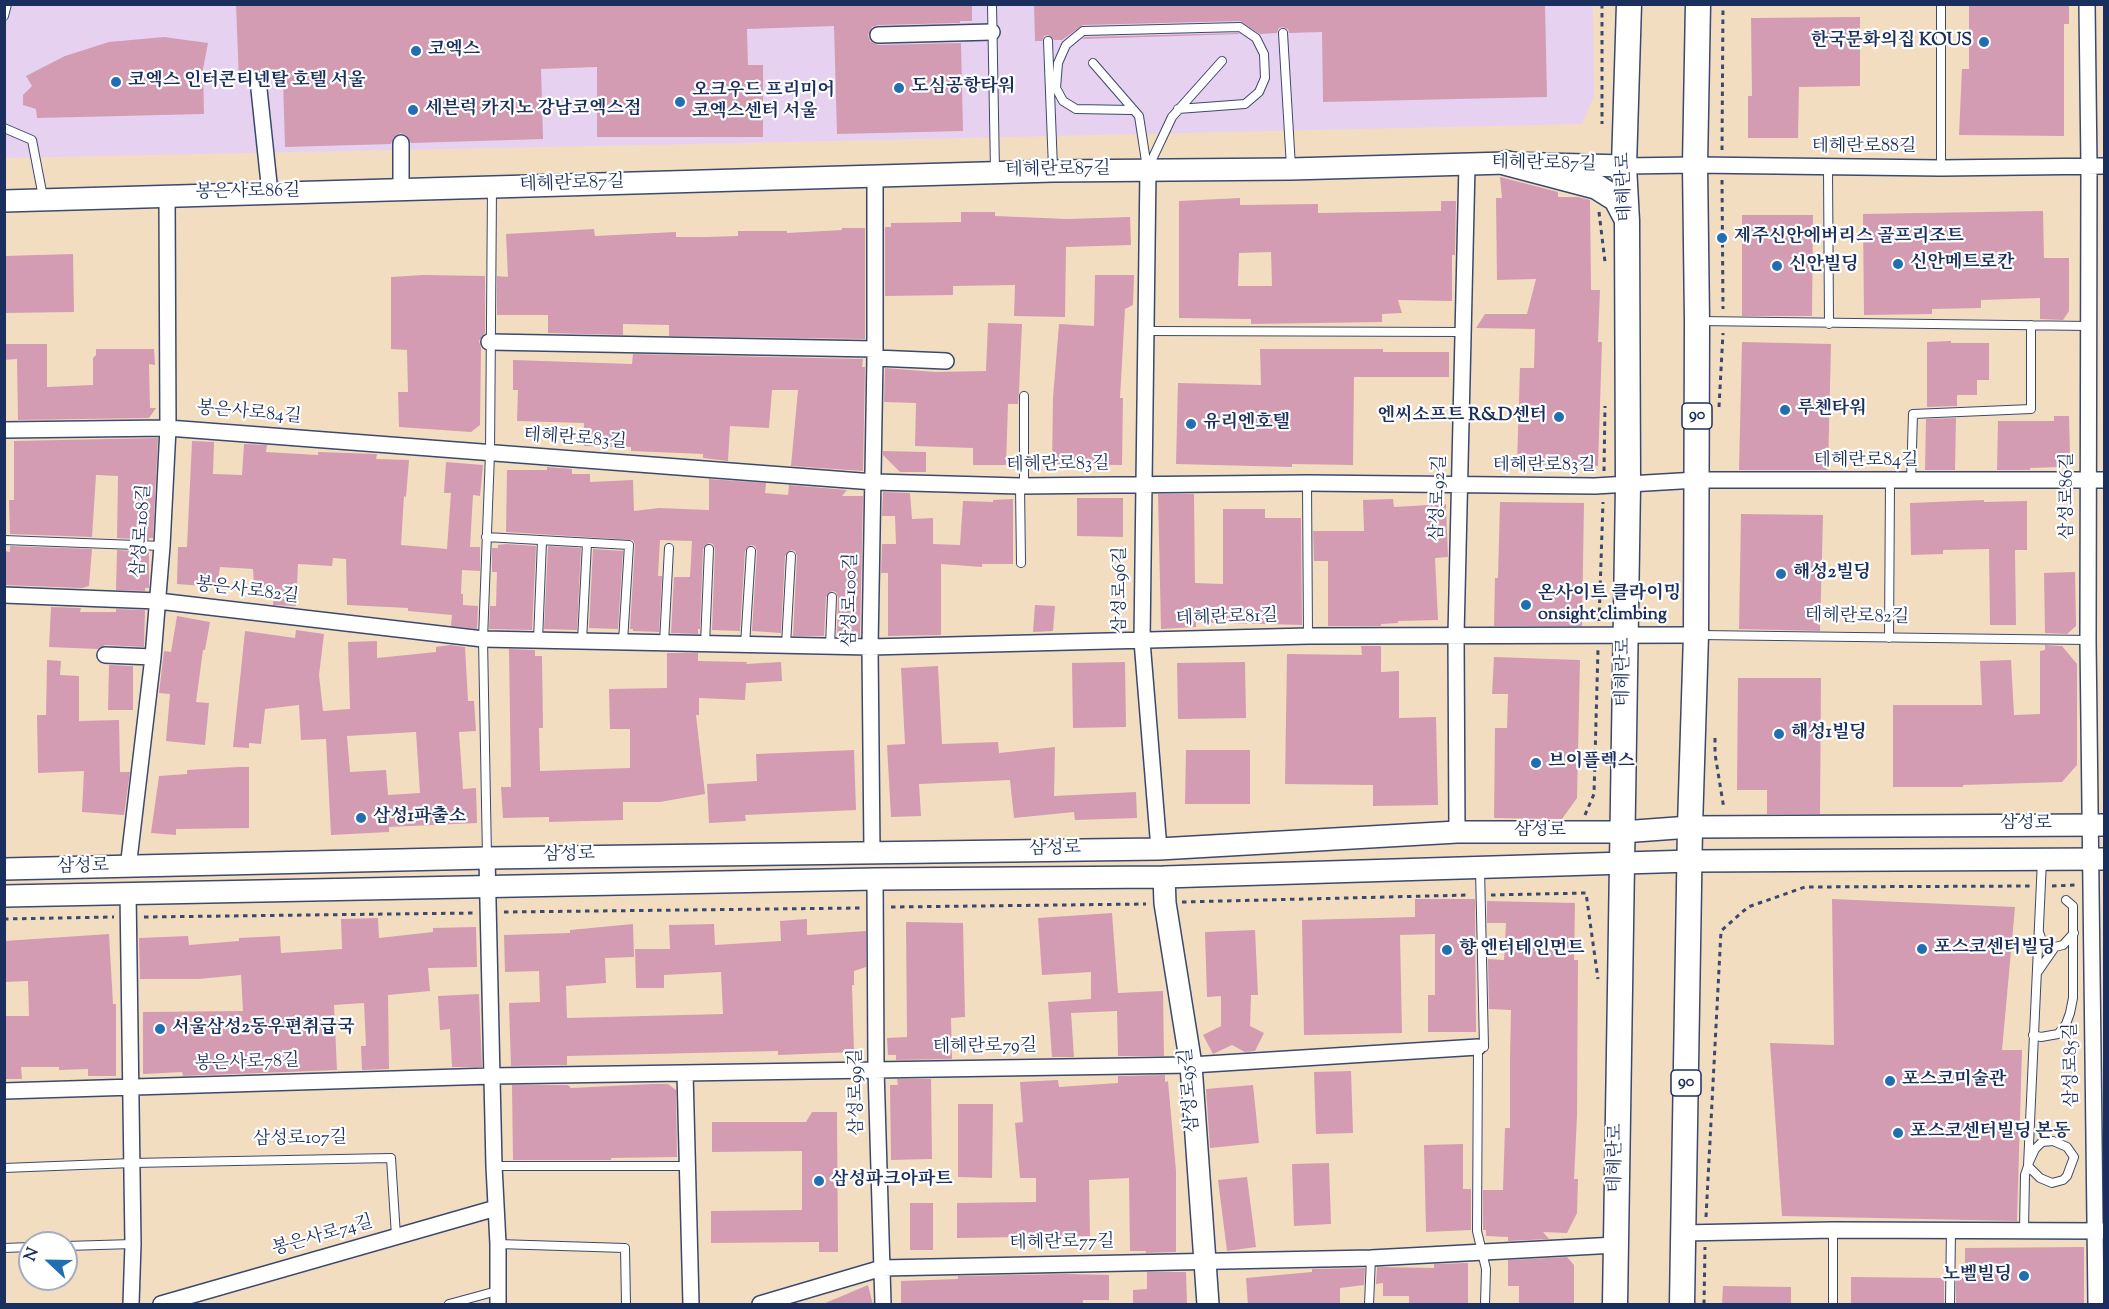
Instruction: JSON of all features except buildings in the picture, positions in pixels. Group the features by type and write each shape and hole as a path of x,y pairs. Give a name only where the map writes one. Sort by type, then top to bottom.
{"main road":[{"name":"테헤란로","path":"1615,1305 1628,485 1627,221 1624,166 1629,4"},
{"name":"90","path":"1682,1305 1694,1233 1690,827 1696,635 1695,165 1698,4"},
{"name":"테헤란로87길","path":"492,187 1053,171 1291,169 1506,163 1624,166"},
{"path":"1506,163 1597,187 1616,199 1627,221"},
{"name":"봉은사로86길","path":"4,201 492,187"},
{"name":"삼성로","path":"4,869 128,868 487,858 1159,849 1457,832 1622,832 1690,827 2097,825"},
{"name":"삼성로","path":"4,896 875,879 1164,877 1691,861 2097,860"},
{"name":"삼성로95길","path":"1164,877 1165,903 1191,1065 1208,1305"}],"street":[{"name":"삼성로86길","path":"2087,4 2097,166 2089,326 2088,640 2097,825"},
{"path":"878,35 992,32"},
{"path":"258,80 270,193"},
{"path":"401,144 401,189"},
{"name":"삼성로92길","path":"1457,832 1456,634 1467,165"},
{"name":"테헤란로88길","path":"1624,166 1722,165 1828,168 2097,166"},
{"name":"삼성로96길","path":"1148,170 1147,332 1142,484 1142,641 1159,849"},
{"name":"삼성로100길","path":"872,852 870,647 874,482 875,177"},
{"name":"삼성로108길","path":"128,868 153,657 162,546 168,428 167,195"},
{"path":"489,342 875,354 946,361"},
{"name":"봉은사로84길","path":"4,430 168,428 490,453"},
{"name":"테헤란로83길","path":"490,453 874,482 1022,486 1307,483 1459,486 1628,485"},
{"name":"테헤란로84길","path":"1628,485 1697,480 1890,482 2104,480"},
{"name":"봉은사로82길","path":"4,595 158,601 483,639"},
{"name":"테헤란로82길","path":"1626,634 1696,635"},
{"name":"테헤란로81길","path":"483,639 870,647 1308,636 1626,634"},
{"path":"105,655 153,657"},
{"name":"삼성로85길","path":"2096,1305 2100,1231 2090,885 2097,860 2097,825"},
{"path":"487,858 498,1298"},
{"name":"삼성로99길","path":"875,879 876,1069 883,1305"},
{"path":"128,892 133,1244 131,1305"},
{"name":"테헤란로79길","path":"492,1076 1191,1065 1478,1047"},
{"path":"685,1073 691,1305"},
{"name":"봉은사로78길","path":"4,1091 492,1076"},
{"name":"봉은사로74길","path":"161,1305 496,1208"},
{"path":"1694,1233 1833,1230 2100,1231"},
{"name":"테헤란로77길","path":"760,1305 781,1301 882,1268 1371,1258 1616,1245"}],"lane":[{"path":"4,16 7,4"},
{"path":"992,4 995,173"},
{"path":"1941,4 1941,168"},
{"path":"1132,110 1076,109 1063,101 1056,88 1058,63 1066,45 1083,31 1240,27 1256,38 1264,54 1265,78 1259,92 1245,104 1178,109"},
{"path":"1283,33 1291,169"},
{"path":"1047,41 1053,171"},
{"path":"1148,170 1172,117 1222,61"},
{"path":"1093,63 1139,116 1148,170"},
{"path":"4,128 32,140 43,200"},
{"path":"1828,168 1829,324"},
{"path":"487,858 483,639 490,453 489,342 492,187"},
{"path":"1697,321 2089,326"},
{"path":"1911,481 1913,414 2031,409 2031,325"},
{"path":"1147,332 1462,332"},
{"path":"1021,563 1024,396"},
{"path":"1889,638 1890,482"},
{"path":"1307,483 1308,636"},
{"path":"486,537 628,545 622,642"},
{"path":"4,540 162,546"},
{"path":"538,640 542,541"},
{"path":"582,641 587,543"},
{"path":"664,643 669,548"},
{"path":"705,644 709,549"},
{"path":"745,645 751,551"},
{"path":"786,645 791,556"},
{"path":"830,646 832,597"},
{"name":"테헤란로82길","path":"1696,635 2088,640"},
{"path":"2024,1230 2025,1174 2028,1166 2035,1149 2042,1142 2053,1141 2067,1147 2074,1157 2067,1176 2063,1180 2052,1183 2040,1178 2028,1166 2042,860"},
{"path":"1480,867 1484,1047 1478,1047 1477,1231 1486,1269 1485,1305"},
{"path":"2033,1035 2058,1034 2066,1024 2070,1013 2073,998 2074,933 2073,906 2066,900"},
{"path":"2038,931 2042,941 2055,947 2063,945 2074,933"},
{"path":"2036,974 2055,947"},
{"name":"삼성로107길","path":"4,1168 392,1158 396,1236"},
{"path":"494,1166 687,1166"},
{"path":"1833,1230 1833,1305"},
{"path":"1950,1305 1951,1230"},
{"path":"78,1246 133,1244"},
{"path":"498,1244 625,1248 626,1305"},
{"path":"1369,1305 1371,1258"},
{"path":"449,1305 498,1298"}],"path":[{"path":"1602,4 1602,124"},
{"path":"1719,412 1724,322 1723,4"},
{"path":"1715,730 1715,754 1724,813"},
{"path":"1704,1305 1694,1233 1721,931 1748,907 1805,887 1978,888 2090,885"},
{"path":"4,919 875,908 1586,893"}],"shaded area":[{"path":"4,5 1593,5 1594,96 1582,124 5,158"}],"place":[{"name":"한국문화의집 KOUS","path":"1984,42"},
{"name":"코엑스","path":"416,51"},
{"name":"코엑스 인터콘티넨탈 호텔 서울","path":"116,82"},
{"name":"도심공항타워","path":"899,88"},
{"name":"오크우드 프리미어 코엑스센터 서울","path":"680,102"},
{"name":"세븐럭 카지노 강남코엑스점","path":"413,110"},
{"name":"제주신안에버리스 골프리조트","path":"1722,238"},
{"name":"신안메트로칸","path":"1898,264"},
{"name":"신안빌딩","path":"1777,266"},
{"name":"루첸타워","path":"1785,410"},
{"name":"엔씨소프트 R&D센터","path":"1559,417"},
{"name":"유리엔호텔","path":"1191,424"},
{"name":"해성2빌딩","path":"1781,574"},
{"name":"온사이트 클라이밍 onsight climbing","path":"1526,605"},
{"name":"해성1빌딩","path":"1779,734"},
{"name":"브이플렉스","path":"1536,763"},
{"name":"삼성1파출소","path":"361,818"},
{"name":"포스코센터빌딩","path":"1922,949"},
{"name":"향 엔터테인먼트","path":"1447,950"},
{"name":"서울삼성2동우편취급국","path":"160,1029"},
{"name":"포스코미술관","path":"1890,1081"},
{"name":"포스코센터빌딩 본동","path":"1898,1133"},
{"name":"삼성파크아파트","path":"819,1181"},
{"name":"노벨빌딩","path":"2024,1276"}]}
